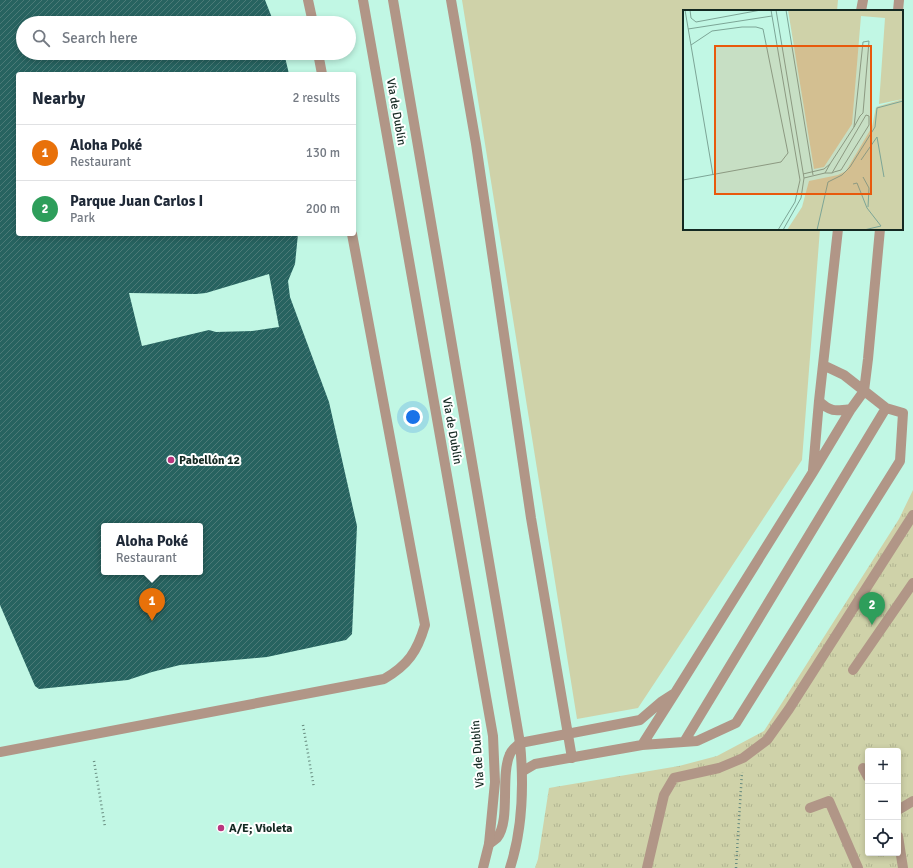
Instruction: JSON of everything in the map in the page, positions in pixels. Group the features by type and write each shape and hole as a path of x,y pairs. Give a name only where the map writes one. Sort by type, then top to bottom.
{"street":[{"path":"308,0 311,16"},
{"name":"Vía de Dublín","path":"363,0 493,736 495,782 489,844 482,868"},
{"name":"Vía de Dublín","path":"393,0 520,742 523,771 520,822 514,856 510,868"},
{"path":"451,0 476,144 531,518 572,758"},
{"path":"861,10 863,0"},
{"path":"898,10 899,0"},
{"path":"319,60 322,72"},
{"path":"813,472 819,401 838,230"},
{"path":"642,744 851,409 864,391 880,230"},
{"path":"0,752 384,679 398,671 412,656 421,640 425,626 352,236"},
{"path":"523,771 535,764 642,744 697,740 736,723 900,461 903,413 886,408 844,375 823,364"},
{"path":"819,401 827,408 838,410 851,409"},
{"path":"684,742 886,408"},
{"path":"647,868 664,795 674,778 719,768 743,758 767,740 789,709 913,514"},
{"path":"853,670 913,583"},
{"path":"489,844 496,838 502,826 506,794 506,764 510,752 520,742 640,720 661,702 675,693"},
{"path":"810,808 829,801 858,868"},
{"path":"901,808 913,801"},
{"path":"901,855 903,868"}],"path":[{"path":"303,725 314,788"},
{"path":"736,868 743,758"},
{"path":"94,761 105,827"}],"green space":[{"path":"462,0 838,0 837,10 683,10 683,230 820,230 802,460 638,708 577,719"},
{"path":"913,490 913,868 535,868 538,859 549,788 679,766 717,756 764,731 899,519"}],"building":[{"name":"Pabellón 12","path":"0,0 265,0 271,16 16,16 16,60 286,60 289,72 16,72 16,236 298,236 295,264 288,281 290,297 329,402 357,526 352,634 346,640 267,657 180,665 128,680 39,689 35,686 0,605","holes":["269,274 279,327 252,331 216,332 209,330 142,346 129,293 206,293"]}],"place":[{"name":"Pabellón 12","path":"171,460"},
{"name":"Aloha Poké","path":"152,621"},
{"name":"Parque Juan Carlos I","path":"872,625"},
{"name":"A/E; Violeta","path":"221,828"}]}
